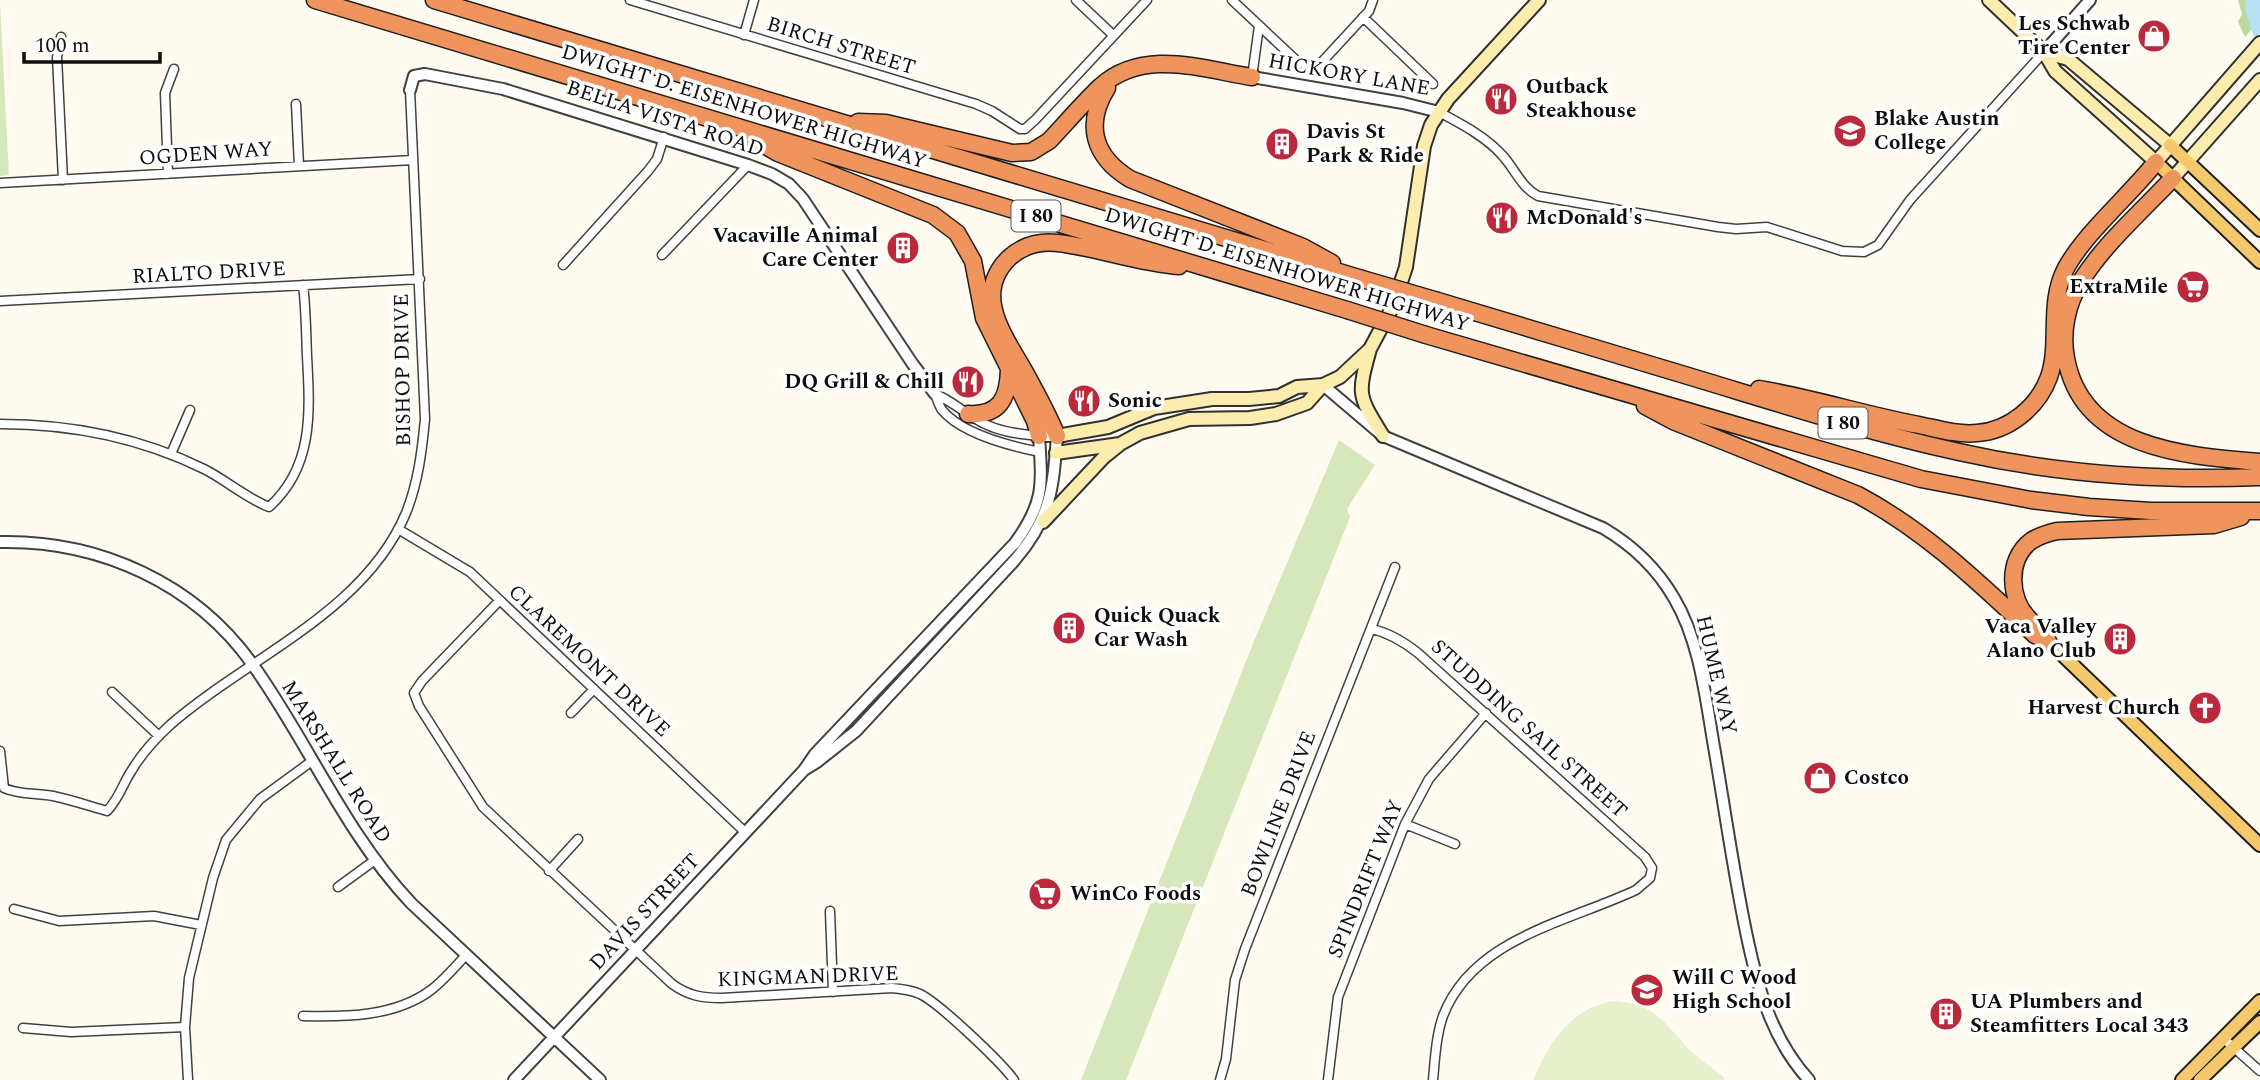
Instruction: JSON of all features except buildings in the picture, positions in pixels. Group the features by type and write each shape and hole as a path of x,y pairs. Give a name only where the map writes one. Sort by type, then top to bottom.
{"highway":[{"name":"DWIGHT D. EISENHOWER HIGHWAY","path":"315,0 1867,465 1976,491 2089,507 2151,511 2258,511"},
{"name":"DWIGHT D. EISENHOWER HIGHWAY","path":"434,0 1874,432 1996,459 2099,474 2175,478 2260,477"},
{"path":"835,121 886,123 996,150 1031,152 1049,141 1102,85 1136,65 1166,63 1252,77"},
{"path":"1114,77 1100,98 1094,128 1098,145 1115,170 1130,179 1303,247 1359,278"},
{"path":"726,124 778,153 922,210 957,233 973,261 984,318 1035,421 1039,444"},
{"path":"1691,377 1794,395 1956,432 1977,433 1997,429 2025,412 2035,401 2048,378 2052,364 2054,313 2066,269 2088,238 2156,162"},
{"path":"2173,178 2101,255 2081,282 2067,317 2064,340 2068,368 2075,385 2097,416 2131,439 2168,450 2260,462"},
{"path":"1057,444 999,326 992,305 991,289 1005,262 1026,246 1041,243 1070,246 1151,264 1204,267"},
{"path":"968,414 985,414 998,407 1005,398 1009,370"},
{"path":"1615,390 1673,421 1858,495 1879,506 1927,538 2035,635 2048,641"},
{"path":"2048,641 2025,615 2013,586 2013,572 2018,557 2035,539 2057,531 2214,526 2258,511"}],"main road":[{"path":"1989,0 2044,52 2055,71 2156,162 2260,262"},
{"path":"1383,436 1363,402 1360,390 1370,349 1393,306 1406,267 1423,146 1431,125 1448,99 1533,2"},
{"path":"2156,162 2260,43"},
{"path":"2044,52 2068,59 2170,145 2260,230"},
{"path":"2173,178 2260,80"},
{"path":"1043,522 1104,457 1140,433 1189,419 1250,418 1276,414 1307,402 1324,385 1340,377 1370,349"},
{"path":"1057,444 1154,408 1212,399 1279,396 1297,387 1324,385"},
{"path":"1057,444 1120,444"},
{"path":"2048,641 2260,845"},
{"path":"2182,1080 2260,1001"},
{"path":"2200,1080 2260,1022"}],"street":[{"name":"BIRCH STREET","path":"630,0 976,104 1020,129 1025,129 1034,121 1113,35"},
{"path":"744,35 754,0"},
{"path":"1076,0 1113,35 1147,0"},
{"path":"1232,0 1299,63 1307,67 1321,63 1369,10 1373,0"},
{"path":"1439,112 1473,131 1494,147 1524,186 1538,196 1718,227 1767,227 1842,251 1864,252 1878,245 1910,200 2090,0"},
{"path":"1363,17 1433,84"},
{"path":"1252,77 1259,26"},
{"path":"61,37 57,57 63,180"},
{"path":"168,174 165,93 174,69"},
{"name":"BELLA VISTA ROAD","path":"410,90 414,76 437,74 503,89 664,137 772,174 789,184 803,199 935,394 942,409 975,432 1016,447 1039,444"},
{"name":"HICKORY LANE","path":"1252,77 1403,103 1439,112"},
{"name":"BISHOP DRIVE","path":"0,751 4,788 14,793 64,798 107,811 114,804 133,768 159,736 179,718 341,601 379,559 398,529 415,486 425,419 410,90"},
{"path":"296,104 299,166"},
{"path":"562,265 648,171 657,159 664,137"},
{"name":"OGDEN WAY","path":"0,183 413,160"},
{"path":"662,255 748,164"},
{"name":"RIALTO DRIVE","path":"0,302 420,279"},
{"path":"0,424 34,424 89,430 130,439 206,470 257,503 269,507 280,498 296,471 308,435 309,392 303,285"},
{"name":"HUME WAY","path":"1324,385 1383,436 1603,528 1643,557 1674,597 1686,623 1701,673 1742,915 1760,996 1784,1046 1796,1066 1809,1080"},
{"name":"BELLA VISTA ROAD","path":"935,394 950,400 985,424 1039,444"},
{"path":"171,454 190,410"},
{"path":"1039,444 1057,444"},
{"path":"1039,444 1057,444"},
{"name":"DAVIS STREET","path":"514,1080 1023,532 1037,504 1043,478 1039,444"},
{"name":"DAVIS STREET","path":"804,770 856,731 1014,561 1043,522 1053,487 1057,444"},
{"name":"CLAREMONT DRIVE","path":"398,529 458,563 745,832"},
{"name":"MARSHALL ROAD","path":"0,542 41,543 109,558 144,572 173,589 225,631 252,664 375,860 411,903 600,1080"},
{"name":"BOWLINE DRIVE","path":"1220,1080 1226,1059 1235,980 1245,949 1395,567"},
{"name":"KINGMAN DRIVE","path":"500,600 422,681 414,693 419,706 484,807 548,871 684,993 700,998 892,988 908,990 937,1005 1014,1080"},
{"name":"STUDDING SAIL STREET","path":"1372,629 1384,632 1408,645 1645,856 1652,868 1650,878 1636,890 1513,942 1476,967 1461,983 1443,1018 1438,1032 1433,1080"},
{"path":"571,713 594,689"},
{"path":"112,692 159,736"},
{"name":"SPINDRIFT WAY","path":"1328,1080 1338,997 1405,824 1429,779 1486,713"},
{"path":"188,1080 185,1027 189,978 213,878 226,841 260,799 312,761"},
{"path":"1405,824 1455,844"},
{"path":"548,871 578,839"},
{"path":"338,887 375,860"},
{"path":"14,909 59,922 154,916 201,925"},
{"path":"830,911 833,992"},
{"path":"303,1016 330,1017 379,1012 409,1004 443,981 466,955"},
{"path":"23,1028 71,1032 185,1027"},
{"path":"2223,1038 2260,1071"}],"green space":[{"path":"2238,0 2260,0 2260,20 2245,37 2238,22 2242,14"},
{"path":"0,2 9,175 0,176"},
{"path":"1339,440 1375,465 1347,509 1350,517 1126,1080 1081,1080 1254,641"},
{"path":"1612,1001 1639,1006 1657,1016 1694,1054 1725,1078 1533,1080 1546,1053 1572,1020 1583,1012"}],"waterway":[{"path":"2253,0 2260,31"}],"place":[{"name":"Les Schwab Tire Center","path":"2154,36"},
{"name":"Outback Steakhouse","path":"1501,99"},
{"name":"Blake Austin College","path":"1850,131"},
{"name":"Davis St Park & Ride","path":"1282,144"},
{"name":"McDonald's","path":"1502,218"},
{"name":"Vacaville Animal Care Center","path":"903,248"},
{"name":"ExtraMile","path":"2193,287"},
{"name":"DQ Grill & Chill","path":"968,382"},
{"name":"Sonic","path":"1084,401"},
{"name":"Quick Quack Car Wash","path":"1069,628"},
{"name":"Vaca Valley Alano Club","path":"2120,639"},
{"name":"Harvest Church","path":"2205,708"},
{"name":"Costco","path":"1820,778"},
{"name":"WinCo Foods","path":"1045,894"},
{"name":"Will C Wood High School","path":"1647,990"},
{"name":"UA Plumbers and Steamfitters Local 343","path":"1946,1014"}]}
